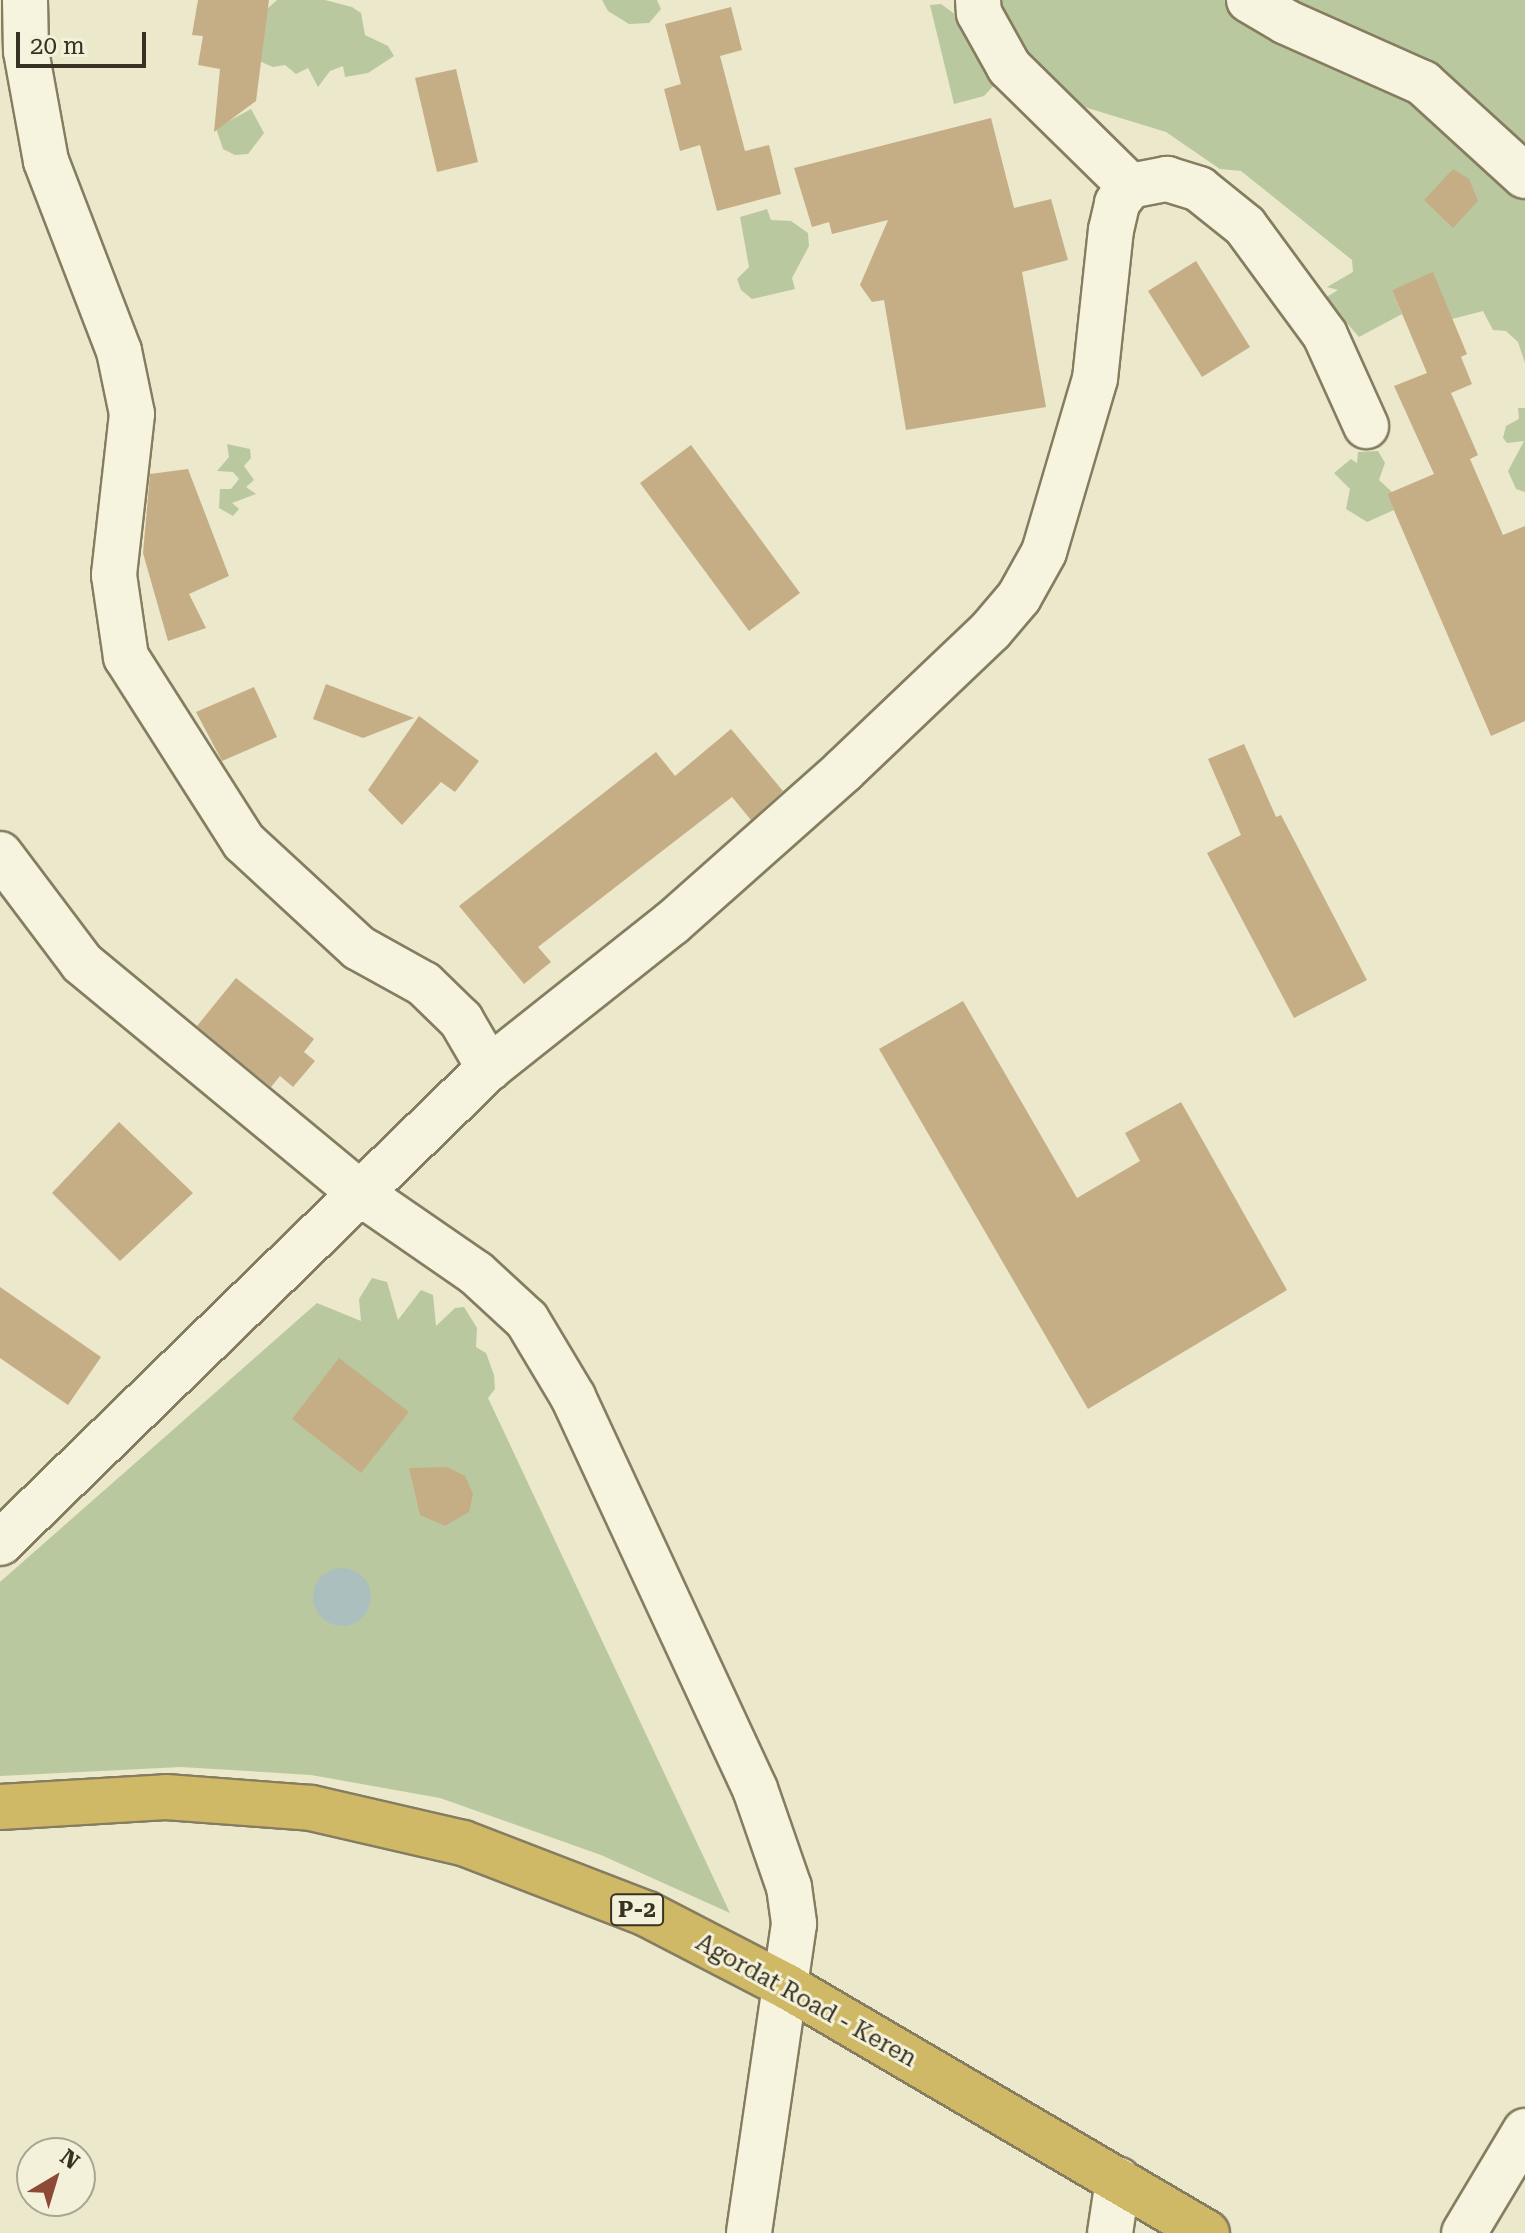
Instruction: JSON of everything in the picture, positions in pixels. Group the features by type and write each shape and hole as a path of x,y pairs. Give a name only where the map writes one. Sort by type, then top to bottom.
{"highway":[{"name":"Agordat Road - Keren","path":"0,1807 166,1797 311,1808 463,1843 647,1914 786,1986 1207,2233"}],"street":[{"path":"25,0 26,51 46,161 119,351 132,414 114,575 126,657 244,842 359,948 424,984 461,1020 489,1068"},
{"path":"978,0 979,13 1009,67 1130,186"},
{"path":"1249,0 1286,22 1423,83 1525,176"},
{"path":"0,1543 489,1068 706,893 853,761 1019,597 1044,552 1095,379 1111,230 1117,203 1130,186 1167,179 1199,189 1245,226 1325,335 1366,426"},
{"path":"0,854 82,963 360,1193 476,1273 527,1320 573,1397 755,1789 791,1899 794,1924 749,2233"},
{"path":"1464,2233 1525,2131"},
{"path":"1110,2233 1118,2180"}],"green space":[{"path":"277,0 325,0 352,7 361,13 365,35 388,46 394,56 368,73 345,77 343,66 330,71 318,87 308,68 296,74 285,65 273,67 259,61 267,9"},
{"path":"602,0 657,0 661,9 649,23 629,24 608,11"},
{"path":"1002,0 1226,0 1378,76 1525,188 1525,363 1518,342 1506,331 1493,330 1483,311 1452,319 1433,273 1392,290 1402,314 1359,337 1325,298 1338,290 1327,287 1353,272 1352,260 1241,171 1220,169 1166,132 1078,105 1025,56 1024,45 1017,54 1006,28 1010,18 995,6"},
{"path":"1272,0 1525,0 1525,159"},
{"path":"941,4 967,23 997,82 984,96 954,104 930,5"},
{"path":"251,109 264,133 248,154 235,155 223,149 216,128"},
{"path":"767,209 771,220 791,221 808,233 809,246 792,278 795,289 752,299 741,290 737,279 749,267 740,217"},
{"path":"1518,408 1525,408 1525,492 1516,489 1508,471 1524,441 1507,443 1503,438 1506,426 1519,419"},
{"path":"227,444 250,449 251,458 244,466 254,480 246,487 256,494 232,503 239,509 233,516 219,508 220,489 231,489 239,479 233,472 217,471 229,457"},
{"path":"1378,451 1385,463 1379,480 1392,492 1387,494 1394,510 1367,522 1346,509 1350,489 1334,473 1351,459 1357,463 1358,452"},
{"path":"372,1278 387,1282 398,1320 421,1290 433,1295 436,1326 455,1308 464,1307 477,1328 476,1347 486,1353 494,1375 495,1389 488,1398 730,1913 601,1855 440,1798 311,1775 181,1767 0,1776 0,1582 317,1303 361,1321 359,1299"}],"shaded area":[{"path":"342,1568 353,1570 362,1577 369,1586 369,1608 362,1617 353,1624 342,1626 331,1624 322,1617 315,1608 313,1597 315,1586 322,1577 331,1570"}],"building":[{"path":"198,0 269,0 256,101 214,132 220,69 198,65 203,36 192,35"},
{"path":"731,7 742,50 720,56 745,151 769,145 781,194 717,211 700,145 680,151 664,89 681,84 665,24"},
{"path":"456,69 478,162 437,172 415,78"},
{"path":"991,118 1014,208 1051,199 1068,260 1022,272 1046,407 906,430 884,300 872,302 860,285 888,220 832,234 829,222 812,227 794,168"},
{"path":"1453,169 1469,179 1478,201 1453,228 1424,200"},
{"path":"1196,261 1250,347 1202,377 1148,291"},
{"path":"1433,272 1467,354 1461,357 1472,384 1451,393 1478,455 1470,459 1503,535 1525,526 1525,721 1491,736 1387,494 1434,474 1394,386 1427,373 1392,290"},
{"path":"691,445 800,593 749,631 640,483"},
{"path":"188,469 229,576 189,594 206,628 168,641 143,553 150,474"},
{"path":"326,684 414,718 363,738 313,719"},
{"path":"254,687 277,737 222,761 196,712"},
{"path":"419,716 479,761 455,792 441,782 402,825 368,790"},
{"path":"731,729 783,791 751,820 732,797 538,947 551,962 524,984 459,906 656,752 675,776"},
{"path":"1244,744 1276,817 1281,815 1367,980 1294,1018 1207,853 1241,835 1208,759"},
{"path":"236,978 314,1039 304,1052 315,1061 293,1087 280,1076 271,1087 197,1026"},
{"path":"963,1001 1077,1198 1140,1161 1125,1133 1181,1102 1287,1290 1088,1409 879,1049"},
{"path":"119,1122 193,1193 120,1261 52,1193"},
{"path":"0,1287 101,1357 68,1405 0,1358"},
{"path":"339,1358 409,1412 361,1473 292,1419"},
{"path":"447,1467 465,1476 473,1494 469,1512 445,1526 420,1515 409,1468"}]}
